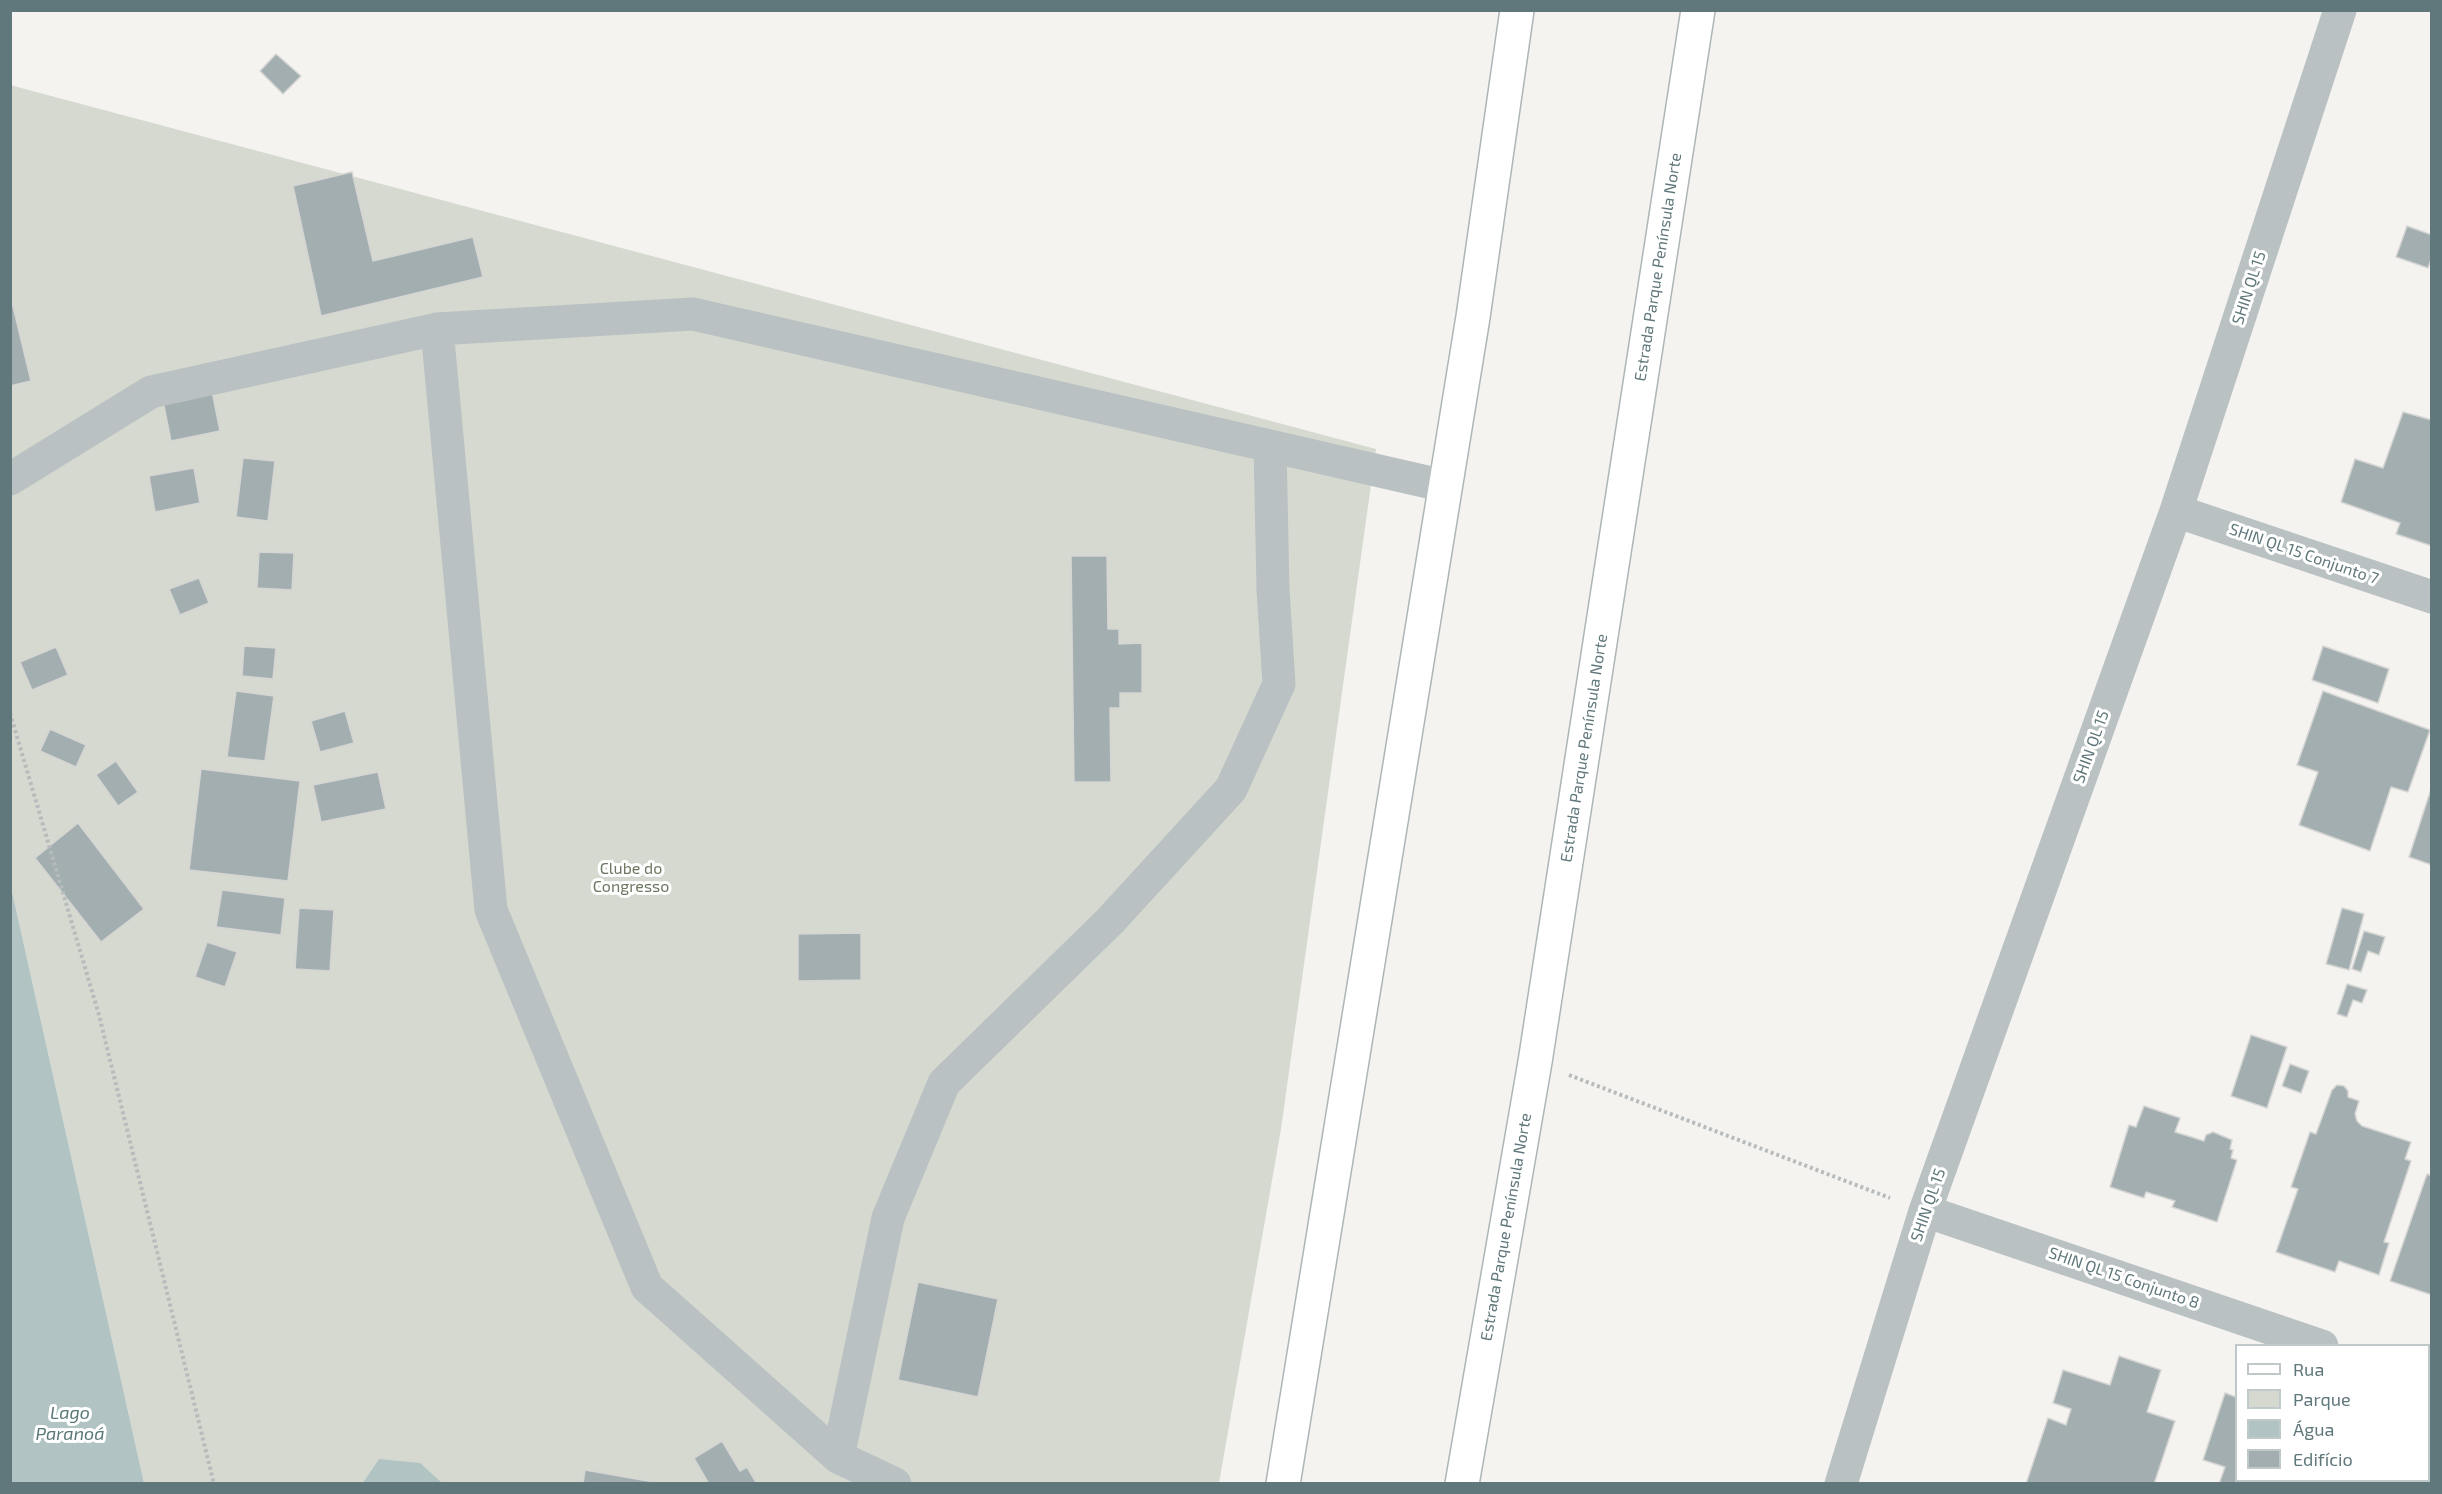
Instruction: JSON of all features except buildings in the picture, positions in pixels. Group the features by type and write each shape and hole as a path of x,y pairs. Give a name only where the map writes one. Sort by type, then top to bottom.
{"main road":[{"path":"1283,1484 1475,305 1517,10"},
{"name":"Estrada Parque Península Norte","path":"1462,1484 1534,1062 1698,10"}],"street":[{"name":"SHIN QL 15","path":"1840,1484 1925,1211 2176,511 2340,10"},
{"path":"10,479 151,392 437,328 693,314 1445,486"},
{"path":"437,328 491,910 646,1287 838,1457 896,1484"},
{"path":"838,1457 888,1218 944,1083 1110,921 1231,789 1280,684 1273,590 1270,446"},
{"name":"SHIN QL 15 Conjunto 7","path":"2176,511 2432,597"},
{"name":"SHIN QL 15 Conjunto 8","path":"1925,1211 2316,1344"}],"path":[{"path":"10,713 99,1015 214,1484"},
{"path":"1534,1062 1925,1211"}],"green space":[{"name":"Clube do Congresso","path":"10,85 1376,449 1281,1129 1219,1483 144,1483 11,887"}],"water":[{"name":"Lago Paranoá","path":"11,887 144,1483 11,1483"},
{"path":"379,1459 420,1463 442,1483 363,1483"}]}
